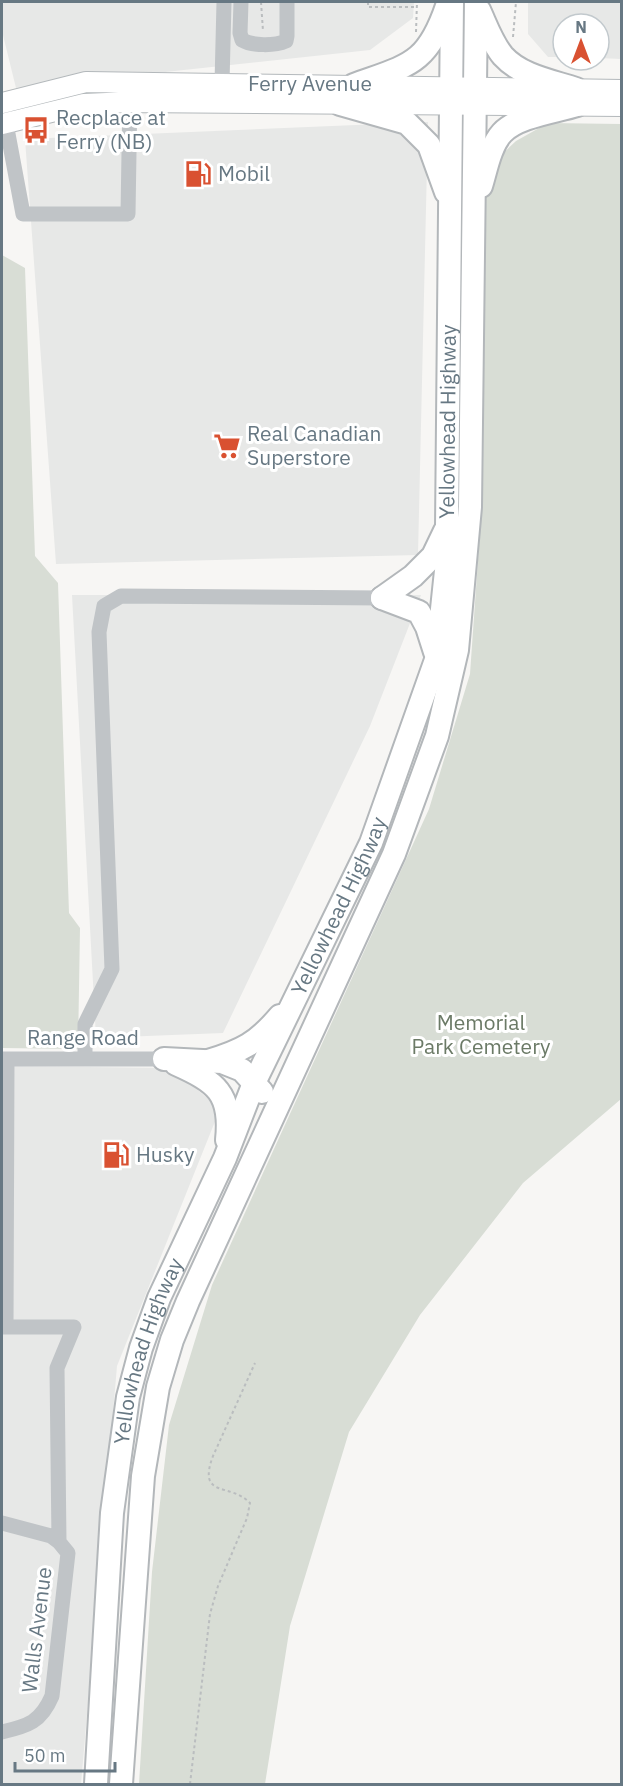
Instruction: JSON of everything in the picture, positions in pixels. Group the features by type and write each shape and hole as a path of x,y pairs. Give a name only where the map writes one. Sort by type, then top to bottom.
{"highway":[{"path":"354,85 400,68 422,54 437,33 450,2"},
{"name":"Yellowhead Highway","path":"96,1785 112,1513 128,1397 141,1348 159,1298 225,1158 254,1083 371,843 437,657 449,542 447,527 452,95 450,2"},
{"path":"476,3 502,54 520,69 577,97"},
{"name":"Yellowhead Highway","path":"121,1785 139,1518 150,1426 158,1387 172,1340 188,1301 394,854 437,736 457,650 470,507 476,3"},
{"path":"474,204 494,147 502,134 518,122 577,97"},
{"path":"340,104 407,123 429,145 451,207"},
{"path":"382,598 413,576 432,556 447,527"},
{"path":"382,598 419,612 427,627 437,657"},
{"path":"207,1061 253,1044 298,994"},
{"path":"164,1059 222,1062 242,1070 263,1092 268,1104 267,1129"},
{"path":"164,1059 203,1076 224,1096 229,1122 225,1158"},
{"path":"88,1785 98,1755"},
{"path":"123,1761 126,1785"}],"main road":[{"name":"Ferry Avenue","path":"2,102 86,82 354,85 452,95"},
{"name":"Ferry Avenue","path":"4,123 84,104 130,102 340,104 452,95 577,97 621,90"},
{"name":"Ferry Avenue","path":"577,97 621,106"}],"street":[{"path":"222,83 224,2"},
{"path":"241,2 240,33 242,40 248,43 281,44 286,41 287,36 287,2"},
{"path":"2,102 4,123 23,214 128,214 130,82"},
{"path":"85,1059 85,1024 112,969 99,632 104,606 122,596 382,598"},
{"path":"4,1059 4,1327"},
{"name":"Range Road","path":"4,1059 164,1059"},
{"name":"Walls Avenue","path":"2,1732 26,1727 39,1718 47,1708 52,1696 68,1553 59,1542 57,1368 74,1327 4,1327"},
{"path":"2,1523 51,1536 59,1542"}],"path":[{"path":"261,2 263,36"},
{"path":"368,2 368,7 417,7"},
{"path":"379,2 379,7"},
{"path":"502,54 513,38 516,2"},
{"path":"190,1785 210,1614 249,1510 249,1503 246,1500 213,1485 209,1480 208,1472 255,1363"}],"shaded area":[{"path":"2,2 414,2 413,18 370,50 16,88 2,31"},
{"path":"528,2 621,2 621,59 611,59 611,12 551,12 551,57 548,57 528,34"},
{"path":"428,122 418,555 56,564 25,139"},
{"path":"72,595 421,595 370,726 223,1033 96,1038"},
{"path":"2,1066 172,1068 220,1109 117,1366 81,1784 2,1784"}],"green space":[{"name":"Memorial Park Cemetery","path":"548,123 621,124 621,1099 523,1183 420,1315 349,1432 290,1626 265,1784 139,1784 152,1572 169,1425 212,1285 429,809 470,674 483,489 484,204 498,158 516,141"},
{"path":"2,255 25,268 35,556 58,583 69,913 80,928 78,1049 2,1048"}],"place":[{"name":"Recplace at Ferry (NB)","path":"36,130"},
{"name":"Mobil","path":"198,174"},
{"name":"Real Canadian Superstore","path":"227,446"},
{"name":"Husky","path":"116,1155"}]}
